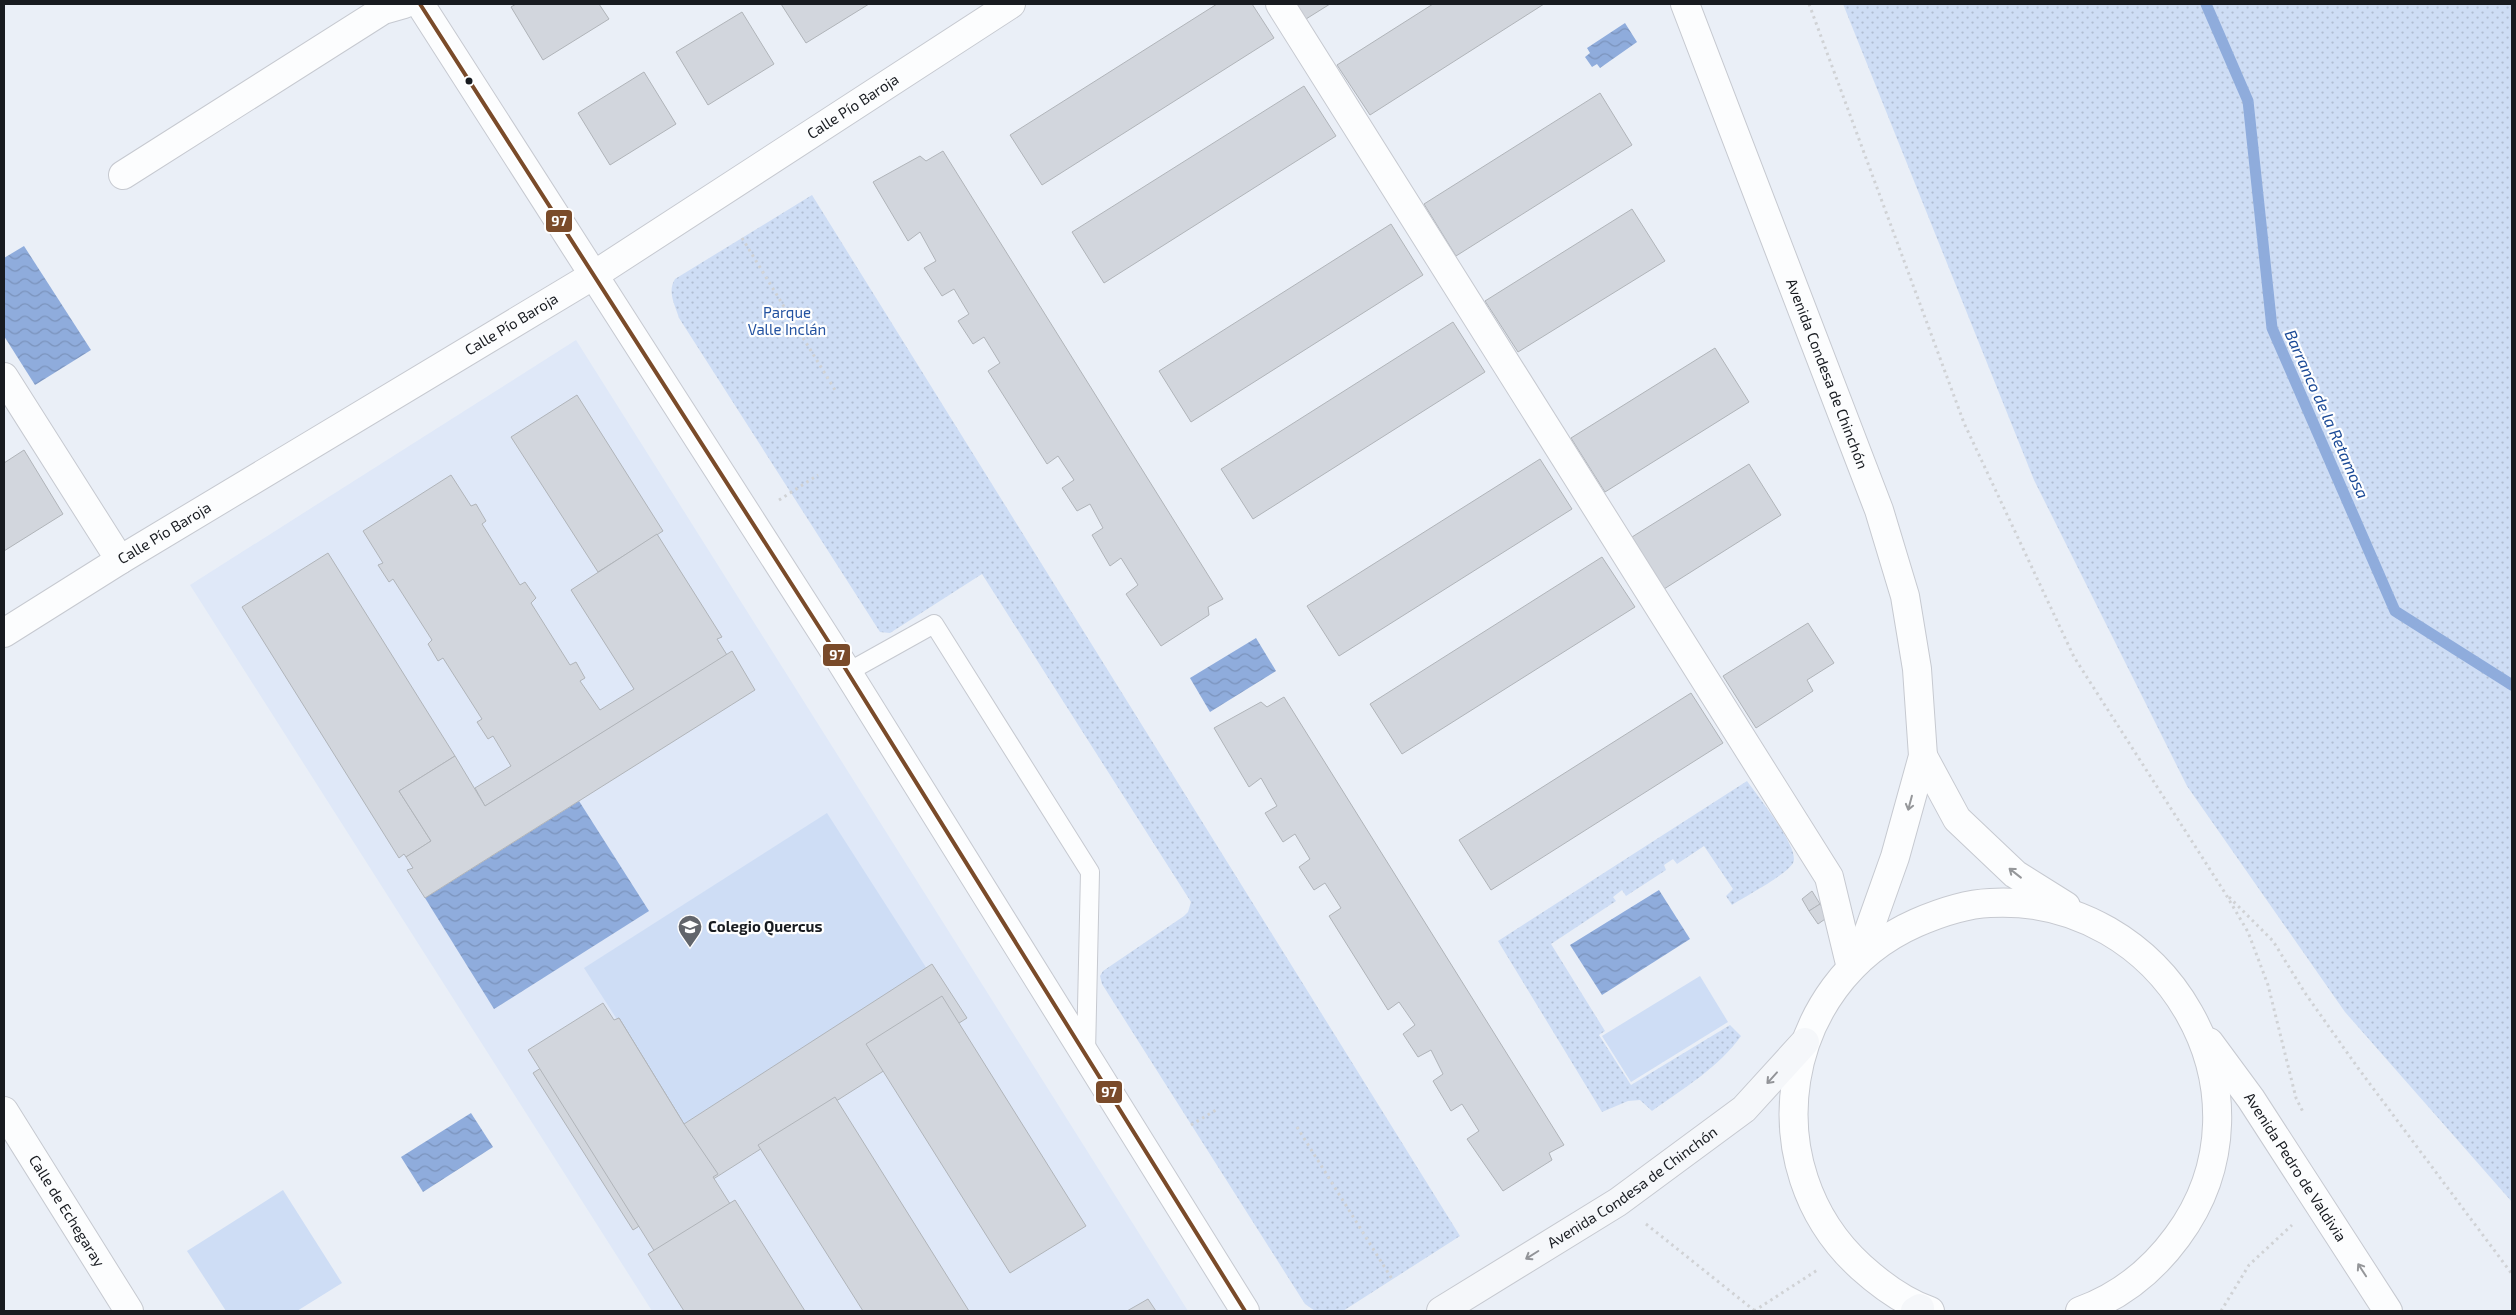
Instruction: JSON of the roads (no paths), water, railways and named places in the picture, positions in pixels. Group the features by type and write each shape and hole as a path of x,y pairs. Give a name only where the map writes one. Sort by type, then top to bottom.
{"street":[{"path":"124,176 383,10 404,4"},
{"path":"420,4 848,672 1245,1311"},
{"name":"Calle Pío Baroja","path":"4,633 120,560 594,275 1011,4"},
{"path":"1280,4 1829,877 1854,964"},
{"name":"Avenida Condesa de Chinchón","path":"1684,4 1879,510 1905,596 1917,669 1922,756 1895,857 1854,964"},
{"path":"4,377 120,560"},
{"name":"Avenida Condesa de Chinchón","path":"1922,756 1957,819 2015,874 2086,918"},
{"path":"1922,1310 1880,1285 1845,1253 1823,1223 1806,1189 1796,1153 1793,1115 1796,1078 1805,1042 1824,1002 1854,964 1897,931 1941,912 1990,902 2038,905 2086,918 2121,937 2152,962 2178,993 2198,1027 2211,1066 2217,1106 2214,1147 2204,1186 2187,1223 2163,1256 2132,1284 2098,1305 2080,1311"},
{"name":"Avenida Pedro de Valdivia","path":"2198,1027 2252,1100 2388,1311"},
{"name":"Avenida Condesa de Chinchón","path":"1441,1311 1618,1202 1744,1109 1805,1042"},
{"name":"Calle de Echegaray","path":"4,1111 129,1311"}],"lane":[{"path":"848,672 934,624 1090,872 1086,1054"}],"water":[{"path":"1625,23 1637,42 1600,68 1597,64 1592,67 1585,57 1590,53 1587,48"},
{"path":"24,246 91,350 35,385 4,336 4,258"},
{"path":"1256,638 1276,671 1210,712 1190,678"},
{"path":"579,801 649,911 494,1009 425,898"},
{"path":"1659,890 1690,939 1602,995 1570,945"},
{"path":"471,1113 493,1147 423,1192 401,1157"}],"waterway":[{"name":"Barranco de la Retamosa","path":"2206,4 2248,101 2272,328 2395,611 2512,685"}],"place":[{"name":"Colegio Quercus","path":"690,948"}],"park label":[{"name":"Parque Valle Inclán","path":"787,322"}]}
